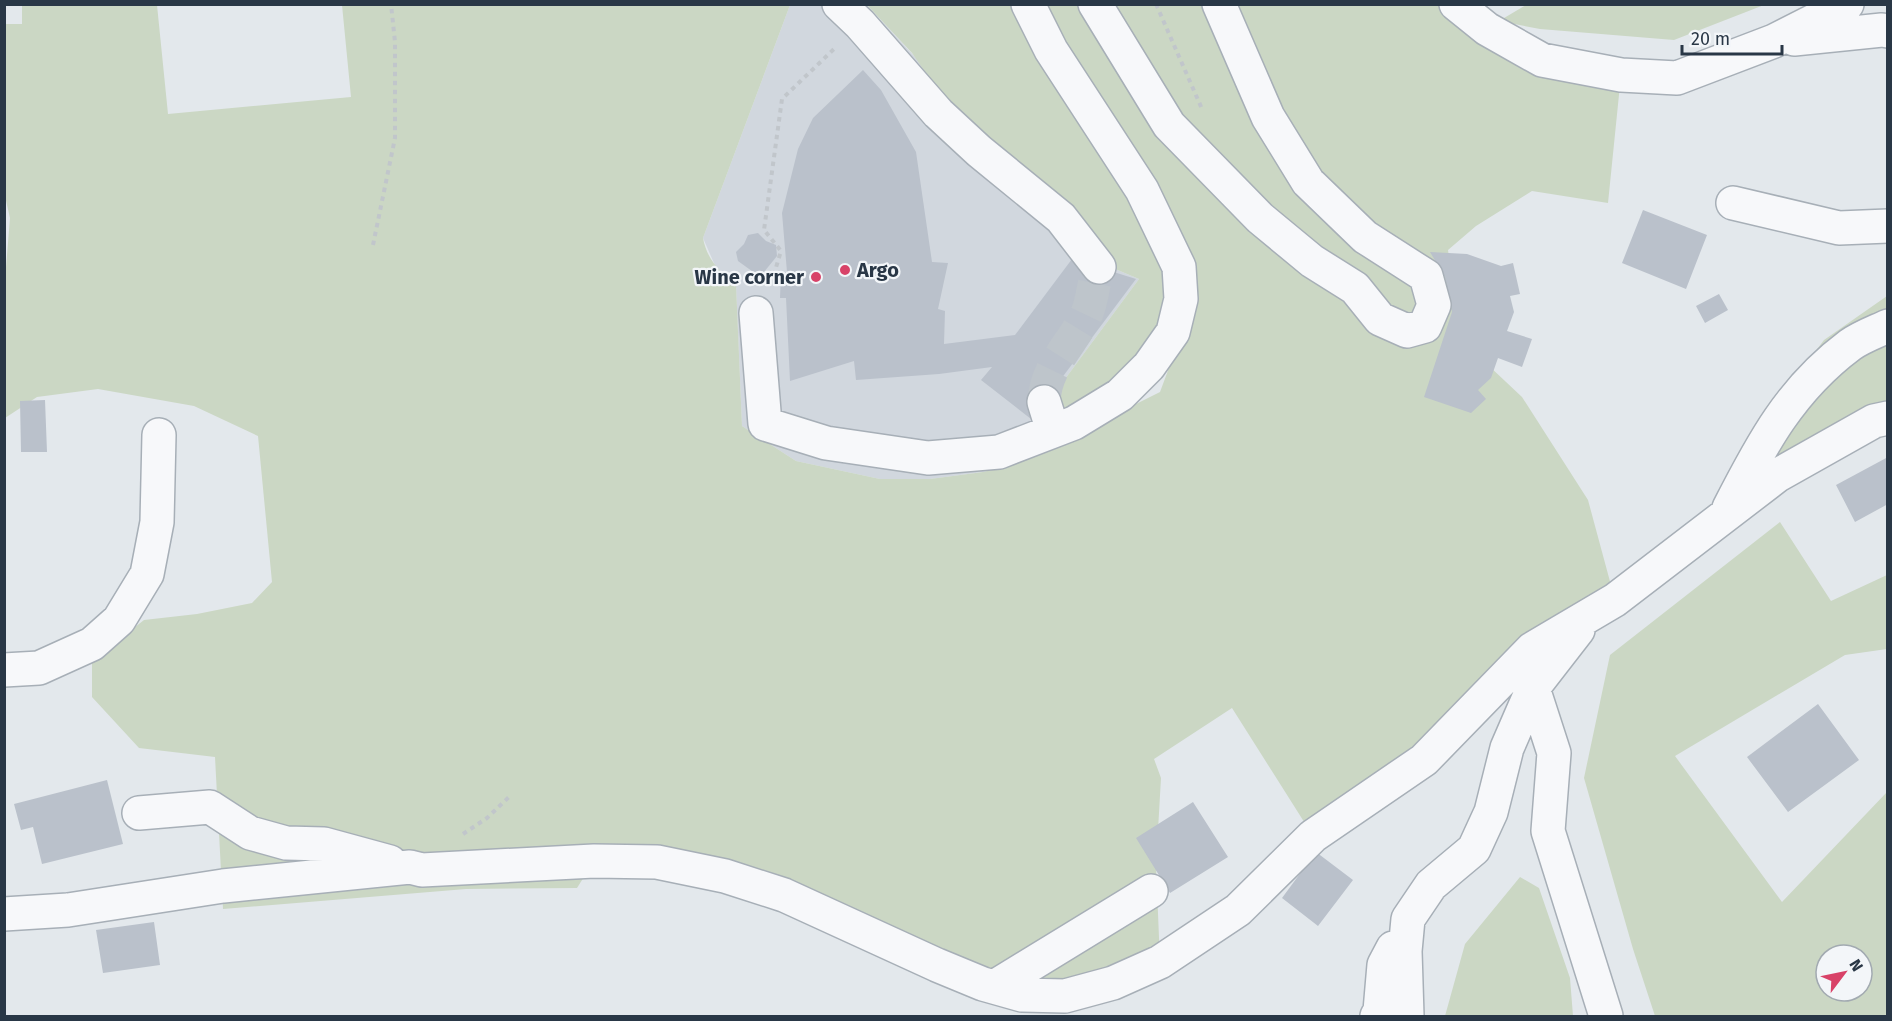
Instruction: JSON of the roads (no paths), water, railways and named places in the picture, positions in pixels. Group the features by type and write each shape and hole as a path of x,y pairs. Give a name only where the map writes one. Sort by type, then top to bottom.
{"street":[{"path":"763,299 765,424 826,443 928,458 999,452 1048,416 1074,423 1120,395 1149,366 1173,332 1181,299 1179,267 1142,189 1051,50 1028,4"},
{"path":"1095,4 1169,125 1260,218 1312,261 1354,288 1380,319 1407,331 1425,326 1434,305 1426,276 1365,237 1308,182 1268,117 1219,4"},
{"path":"1456,4 1487,29 1542,60 1621,75 1677,78 1774,41 1847,4"},
{"path":"850,14 938,113 979,151 1061,218 1099,267"},
{"path":"1774,41 1882,30 1887,32"},
{"path":"1733,203 1839,228 1887,226"},
{"path":"1725,515 1754,459 1808,381 1852,343 1887,326"},
{"path":"139,813 210,807 250,833 286,843 324,844 422,870 594,861 657,862 702,871 784,896 937,965 993,987 1022,995 1065,996 1113,983 1160,962 1238,910 1313,836 1424,760 1532,650 1587,619 1615,600 1778,475 1874,421 1887,418"},
{"path":"4,670 39,668 92,644 120,620 147,574 157,522 159,435"},
{"path":"1377,1017 1380,1011 1384,965 1408,919 1431,885 1474,849 1491,812 1507,748 1533,688 1587,619"},
{"path":"1533,688 1554,753 1548,831 1606,1017"},
{"path":"4,914 68,910 223,886 410,867"},
{"path":"993,987 1151,891"},
{"path":"1407,1017 1405,951 1408,919"}],"tunnel":[{"path":"1044,402 1049,377 1054,366 1087,313 1099,267"}],"place":[{"name":"Argo","path":"845,270"},
{"name":"Wine corner","path":"816,277"}]}
